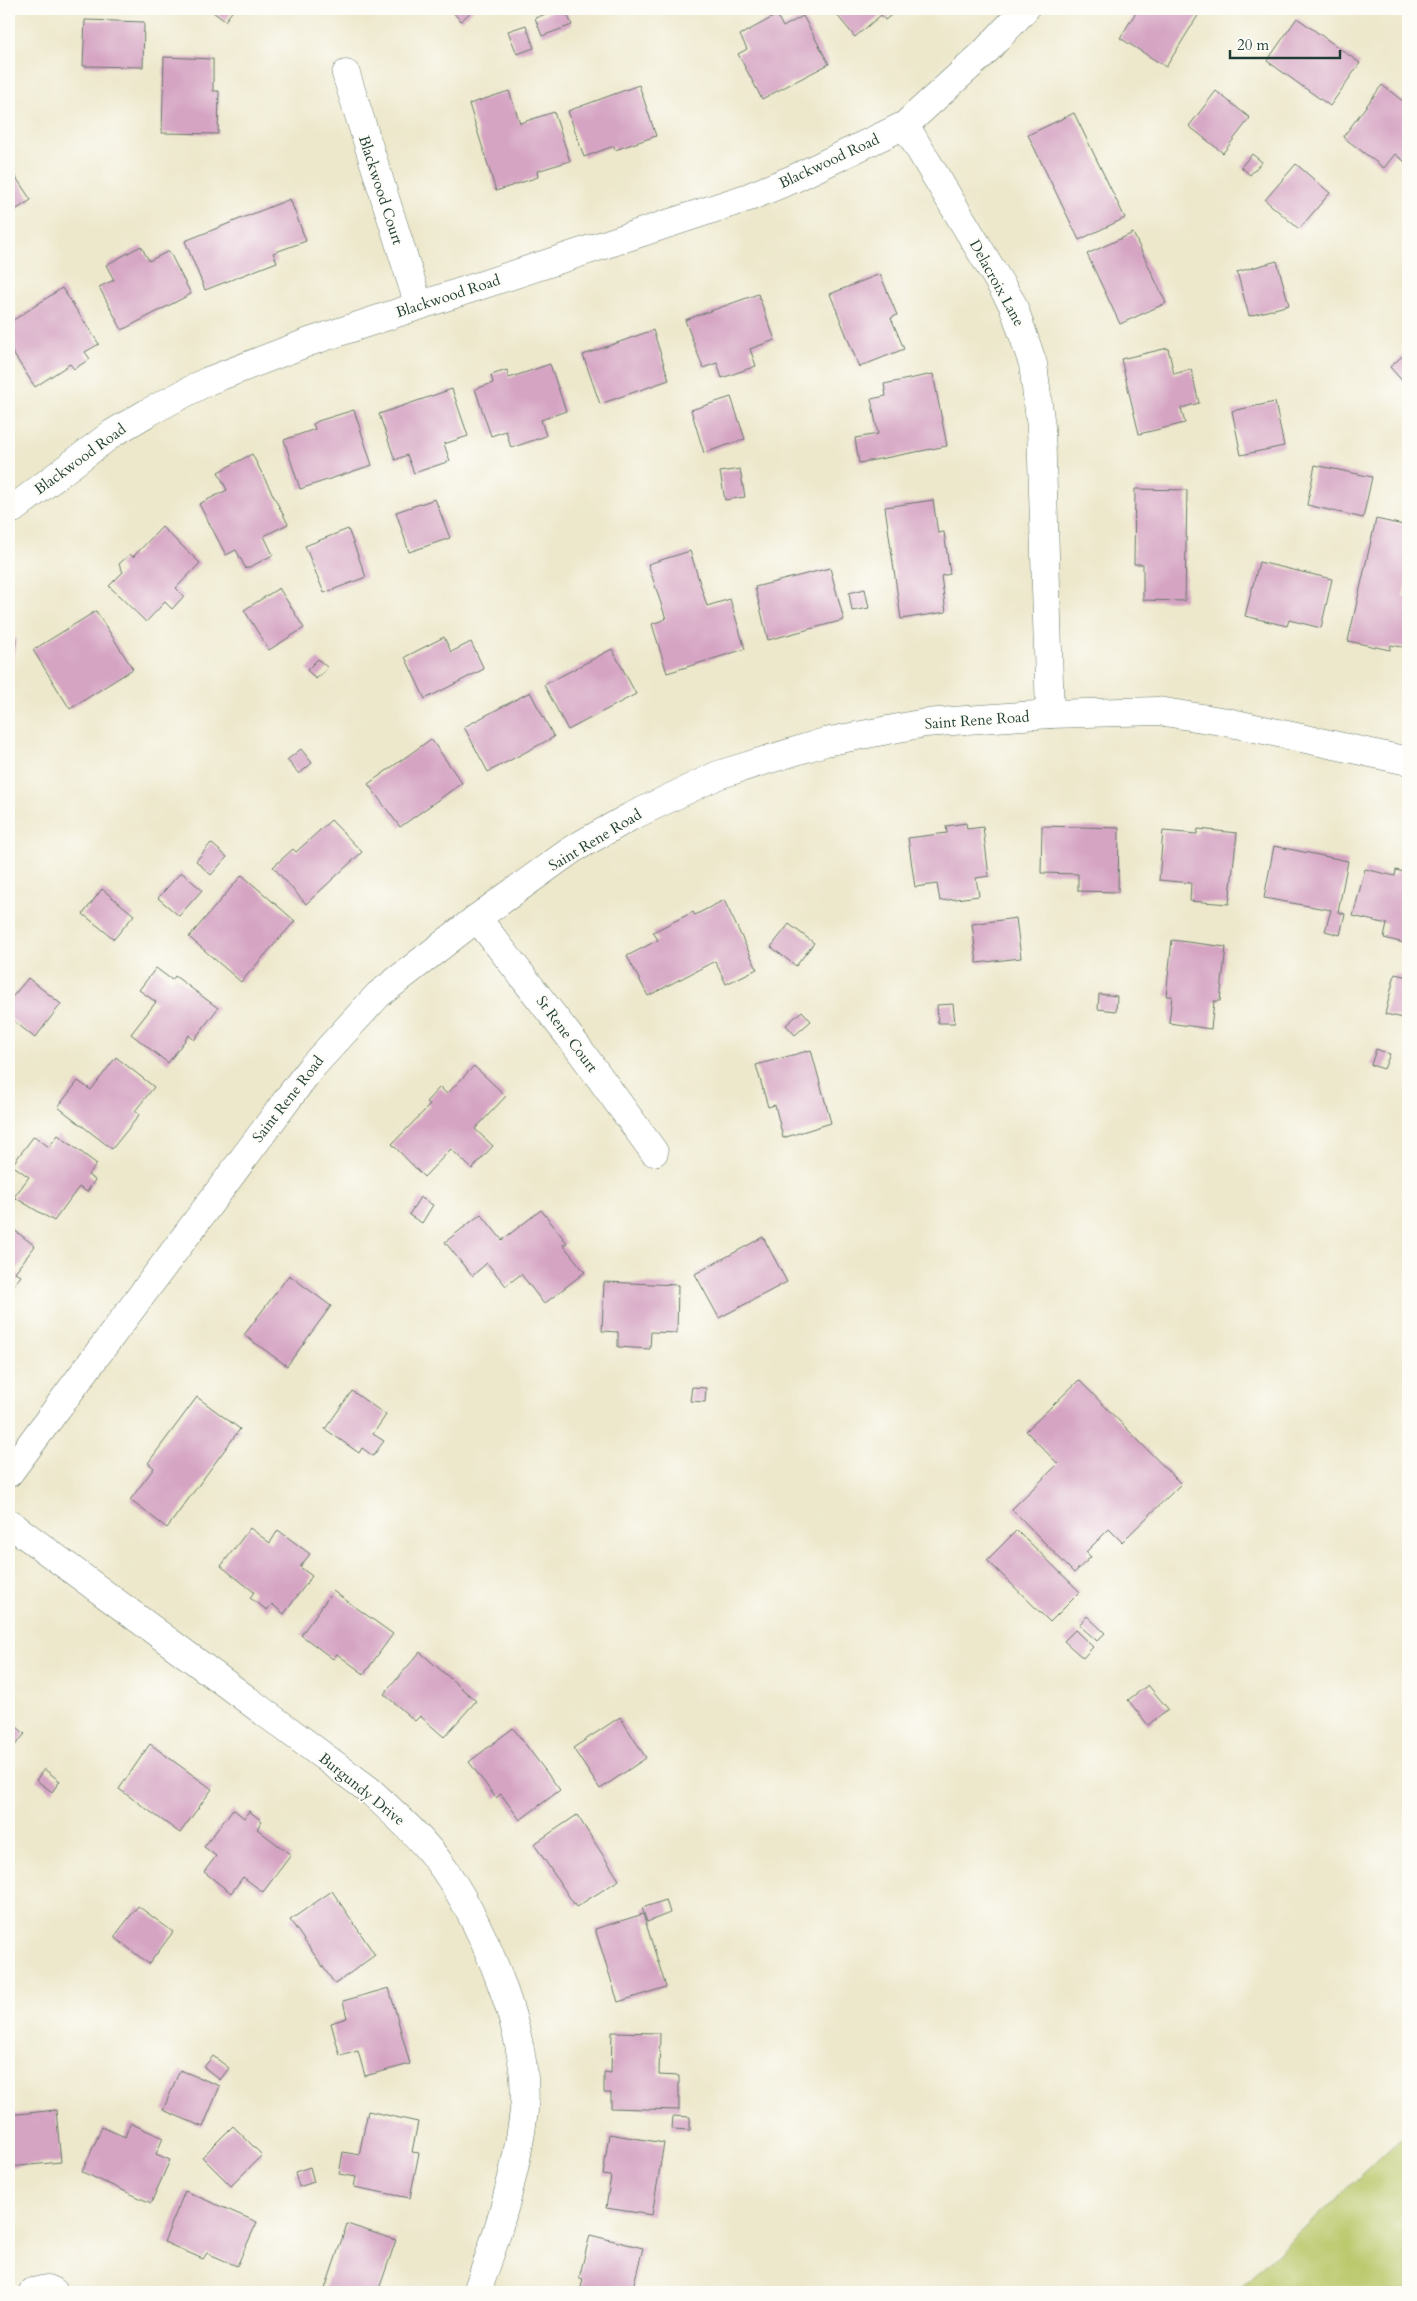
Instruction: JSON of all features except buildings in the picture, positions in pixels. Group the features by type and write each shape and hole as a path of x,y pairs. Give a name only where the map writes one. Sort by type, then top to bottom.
{"street":[{"path":"904,125 984,53 1025,9"},
{"name":"Blackwood Court","path":"346,74 419,306"},
{"name":"Blackwood Road","path":"13,509 113,433 199,386 309,342 749,198 793,179 904,125"},
{"name":"Delacroix Lane","path":"904,125 1013,305 1033,364 1041,427 1050,714"},
{"name":"Saint Rene Road","path":"9,1472 55,1413 310,1068 378,995 477,918 573,849 630,817 718,776 825,742 916,725 1050,714 1158,712 1227,722 1408,761"},
{"name":"St Rene Court","path":"477,918 576,1045 654,1152"},
{"name":"Burgundy Drive","path":"9,1523 369,1790 412,1831 444,1868 464,1900 484,1941 501,1984 514,2028 522,2068 524,2108 510,2191 477,2292"},
{"path":"33,2292 48,2289 54,2292"}],"path":[{"path":"1405,2292 1408,2283"}],"green space":[{"path":"1408,2132 1408,2292 1235,2292"}]}
